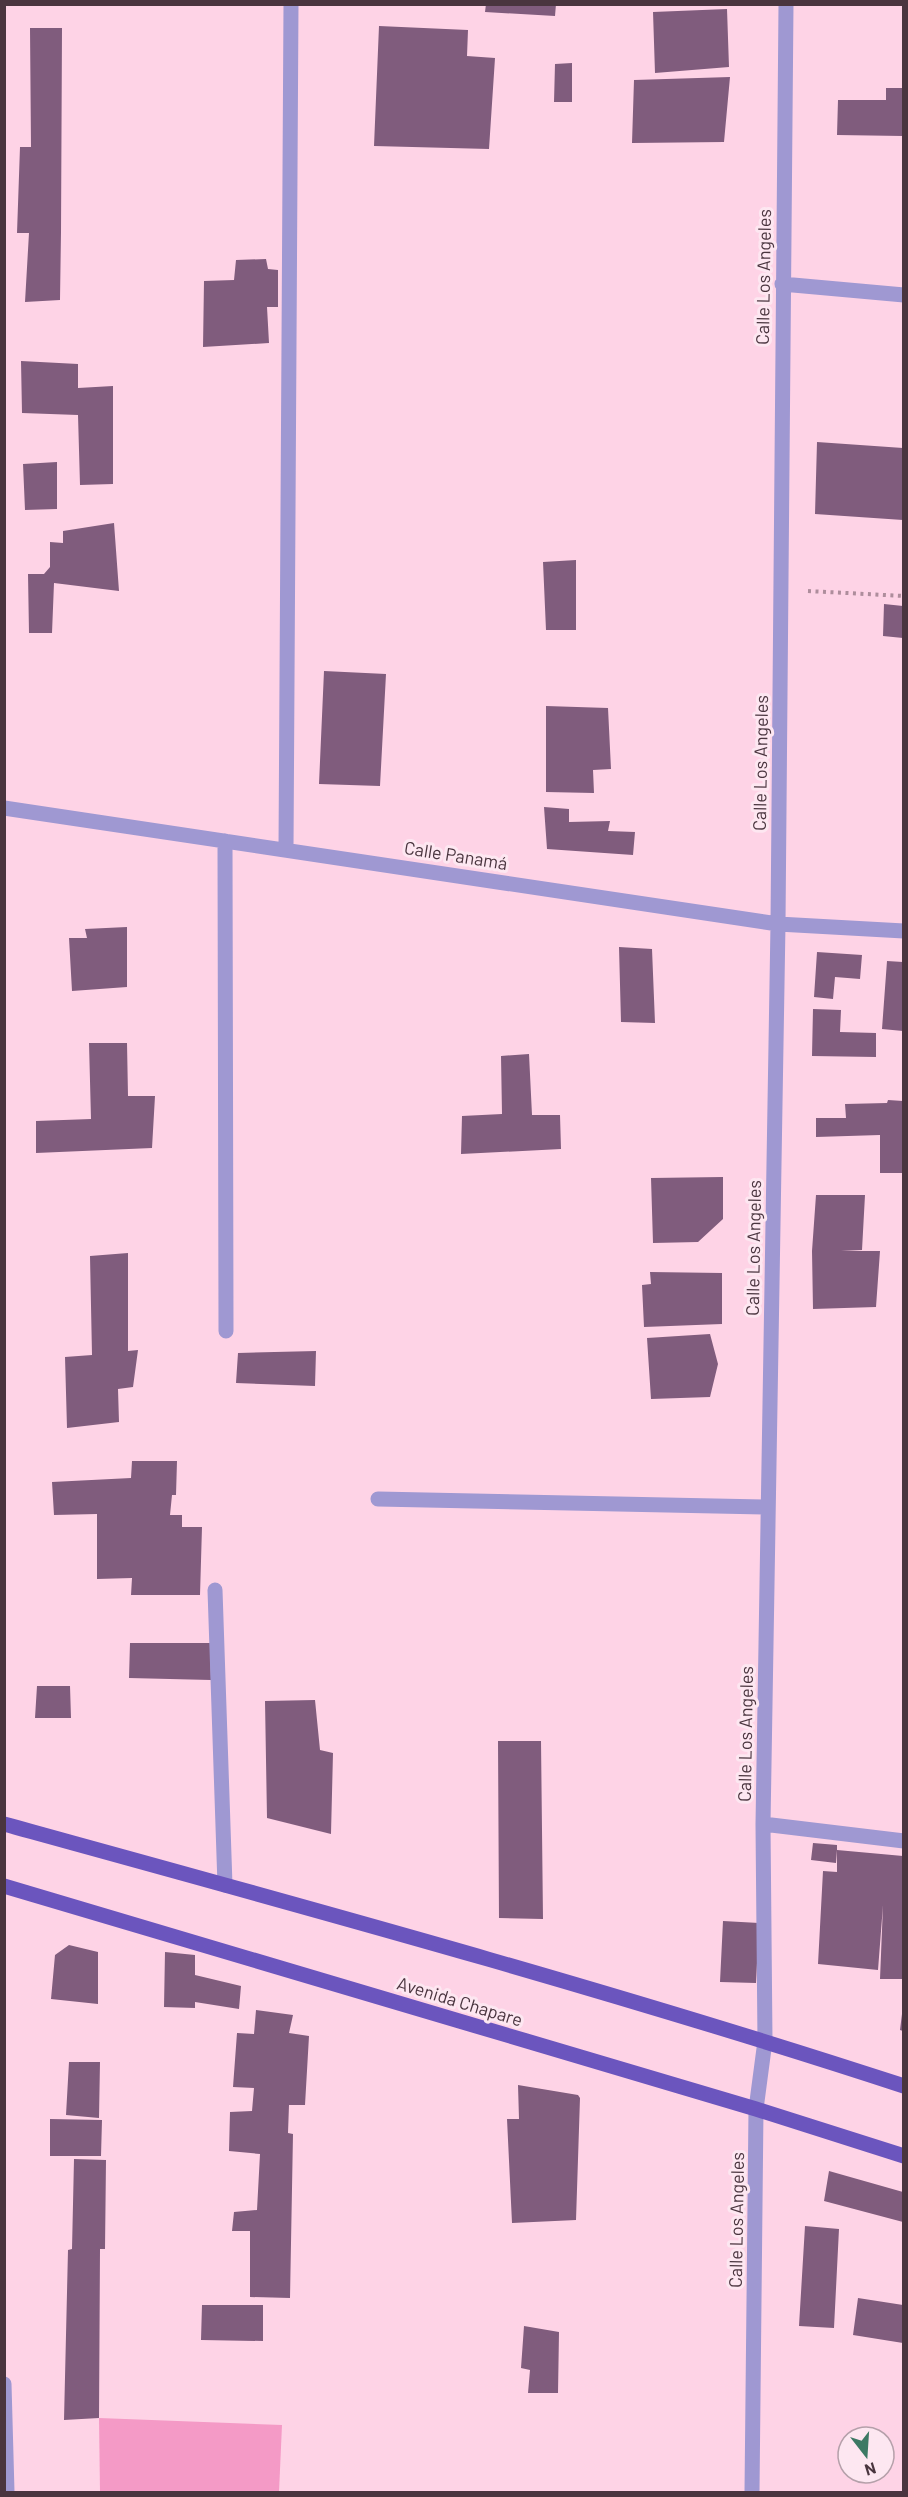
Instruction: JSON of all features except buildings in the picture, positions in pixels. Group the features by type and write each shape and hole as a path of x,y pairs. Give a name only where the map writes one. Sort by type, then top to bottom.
{"main road":[{"path":"4,1824 225,1885 765,2041 903,2086"},
{"name":"Avenida Chapare","path":"4,1886 756,2109 903,2156"}],"street":[{"path":"286,849 291,4"},
{"name":"Calle Los Angeles","path":"752,2493 756,2109 765,2041 763,1824 778,924 786,4"},
{"path":"782,284 903,295"},
{"name":"Calle Panamá","path":"4,808 778,924 903,932"},
{"path":"225,841 226,1331"},
{"path":"378,1499 768,1507"},
{"path":"215,1590 225,1885"},
{"path":"763,1824 903,1841"},
{"path":"4,2384 8,2493"}],"path":[{"path":"781,590 903,596"}],"shaded area":[{"path":"99,2418 282,2425 279,2492 100,2492"}]}
